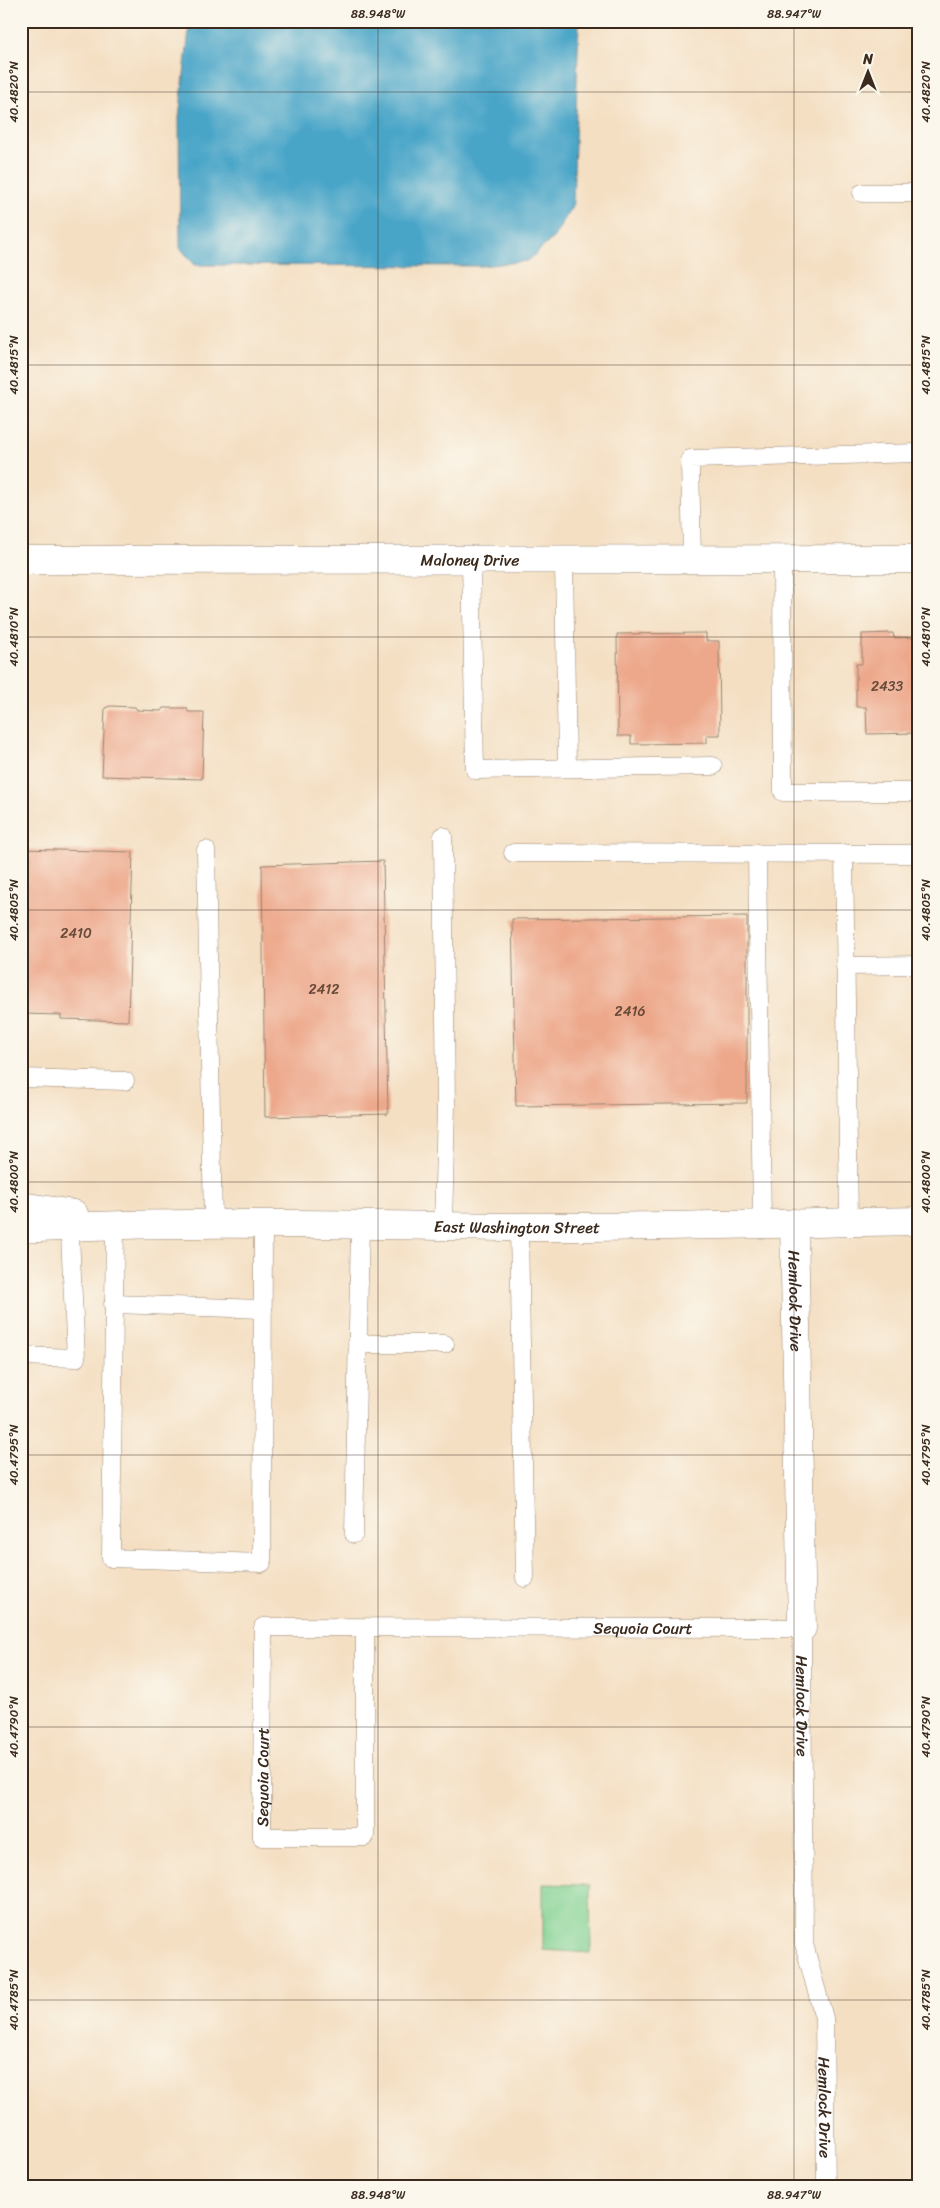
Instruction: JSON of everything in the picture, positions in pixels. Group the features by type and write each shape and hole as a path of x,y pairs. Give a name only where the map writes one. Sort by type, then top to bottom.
{"street":[{"name":"Maloney Drive","path":"21,560 919,559"},
{"name":"East Washington Street","path":"21,1206 69,1220 115,1224 519,1227 919,1221"},
{"name":"East Washington Street","path":"21,1229 69,1220"},
{"name":"Hemlock Drive","path":"794,1222 802,1628"}],"lane":[{"path":"862,193 919,193"},
{"path":"692,560 690,459 919,453"},
{"path":"471,560 475,770 713,766"},
{"path":"564,560 567,768"},
{"path":"782,560 783,792 919,792"},
{"path":"443,836 446,1105 443,1225"},
{"path":"206,850 213,1224"},
{"path":"513,853 919,854"},
{"path":"758,854 762,1224"},
{"path":"844,854 849,1222"},
{"path":"845,966 919,965"},
{"path":"21,1078 125,1081"},
{"path":"21,1356 76,1358 69,1220"},
{"path":"115,1224 111,1558 262,1563 263,1225"},
{"path":"354,1534 360,1225"},
{"path":"519,1227 525,1578"},
{"path":"113,1304 263,1309"},
{"path":"357,1344 445,1344"},
{"name":"Sequoia Court","path":"365,1629 365,1837 262,1837 263,1627 365,1629 802,1628"},
{"name":"Hemlock Drive","path":"802,1628 804,1944 824,2018 826,2187"}],"green space":[{"path":"543,1884 590,1885 591,1953 543,1950"}],"water":[{"path":"190,21 579,21 573,205 554,237 528,261 481,266 195,265 180,248 179,118"}],"building":[{"path":"706,633 706,641 719,641 720,735 707,735 707,743 631,744 631,736 618,736 617,634"},
{"path":"893,633 894,638 919,637 919,733 867,734 866,707 856,707 856,664 862,664 862,634"},
{"path":"110,706 161,711 163,708 187,708 188,712 204,712 202,779 102,776 105,708"},
{"path":"21,849 133,852 128,1021 61,1019 61,1015 21,1014"},
{"path":"383,861 388,1114 265,1117 262,865"},
{"path":"747,916 747,1103 516,1106 512,919"}]}
